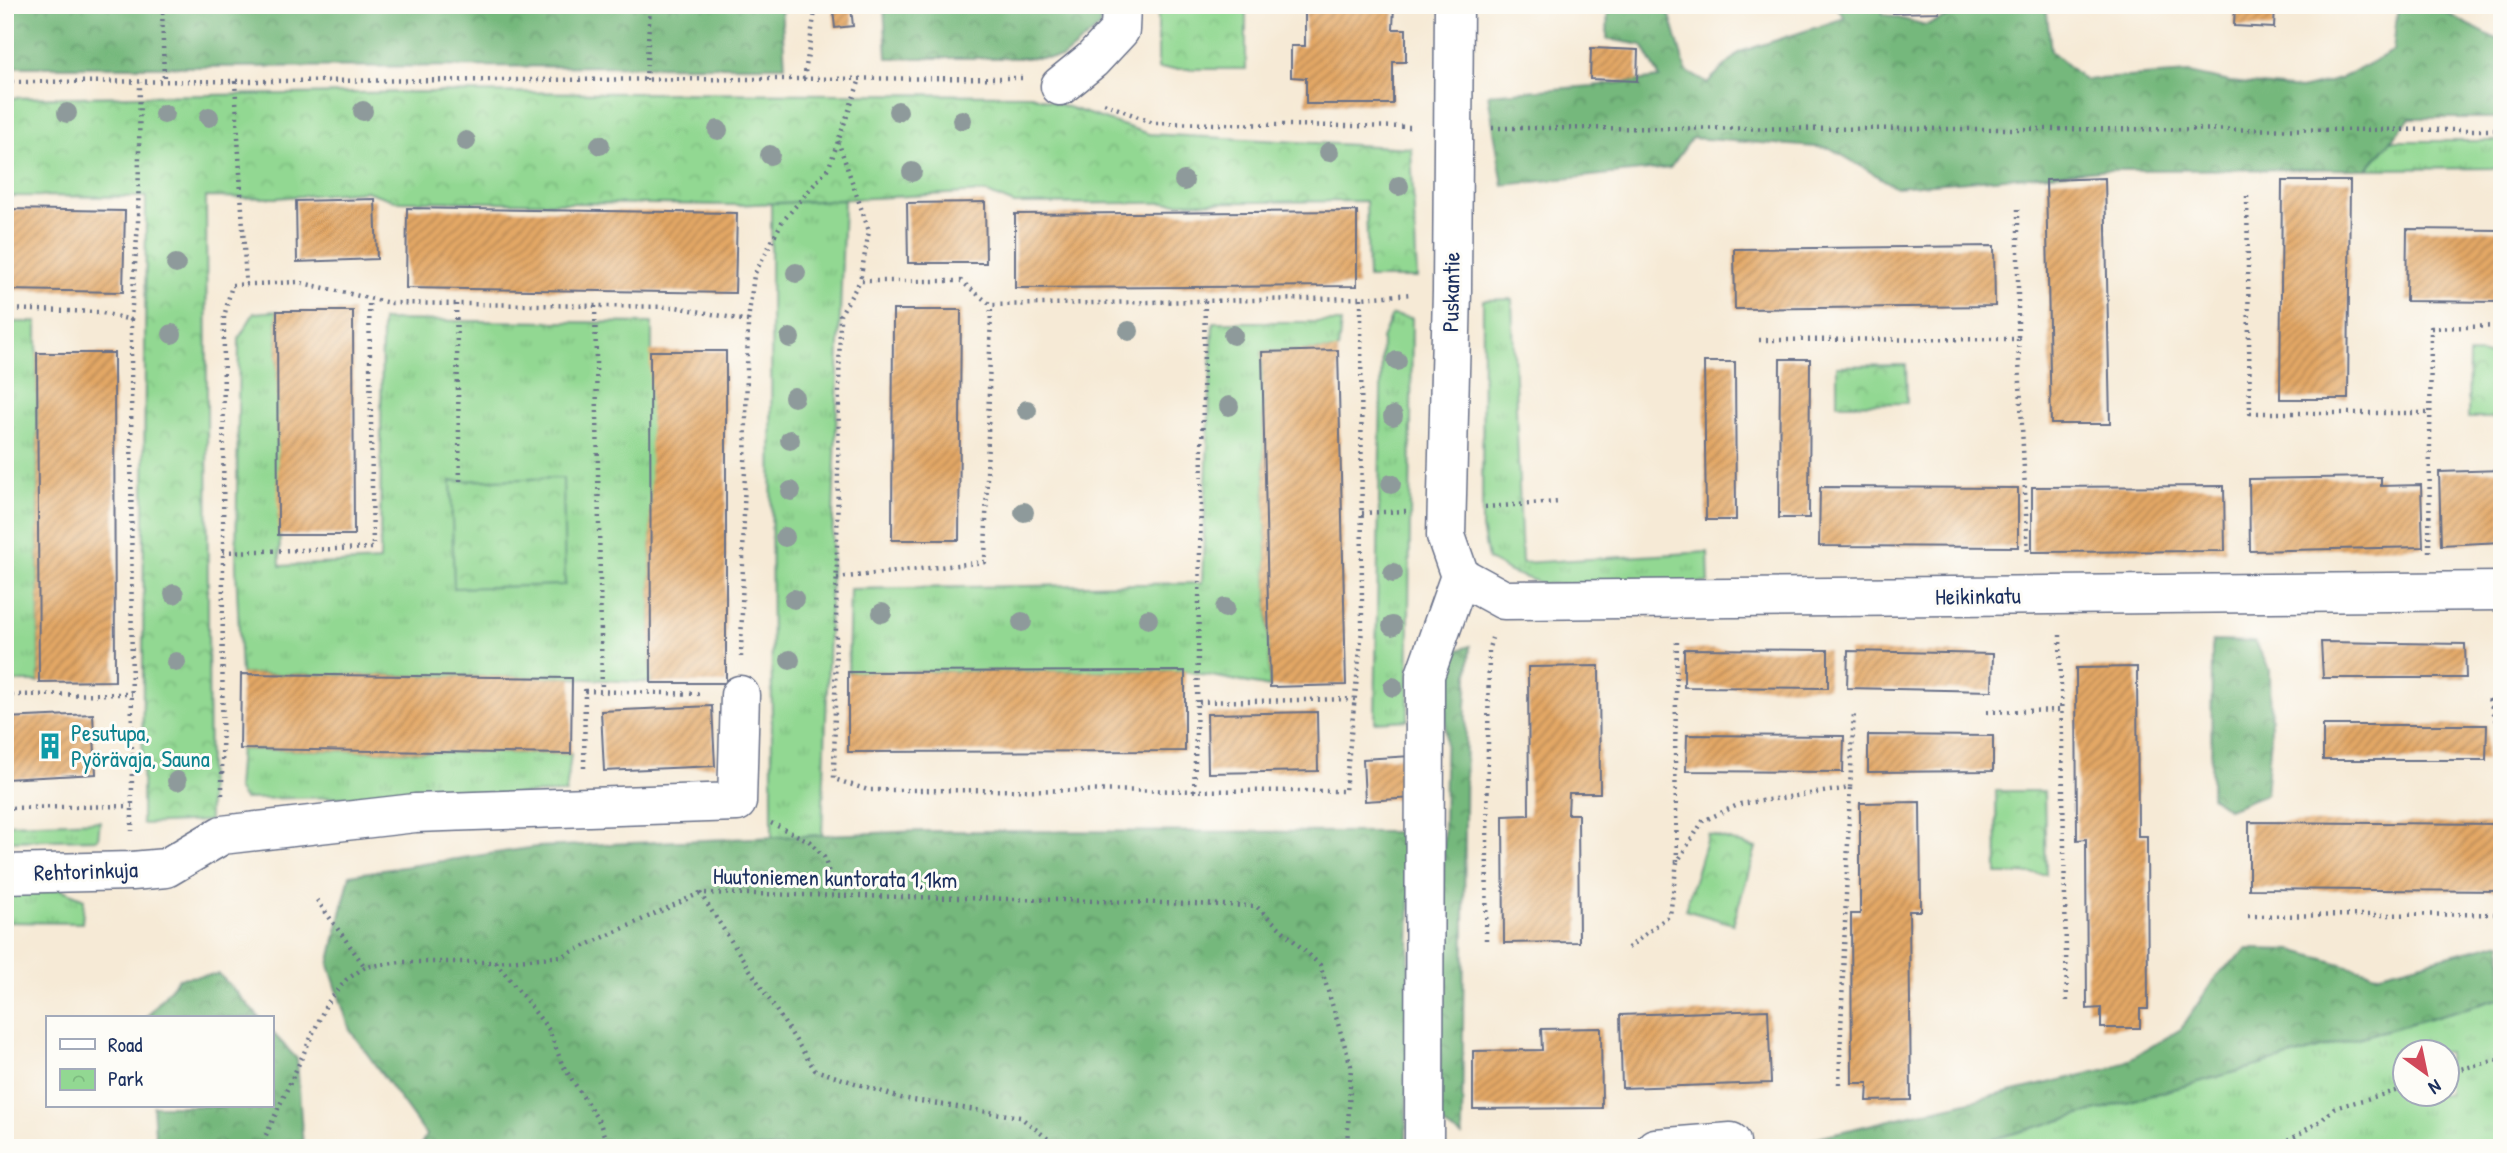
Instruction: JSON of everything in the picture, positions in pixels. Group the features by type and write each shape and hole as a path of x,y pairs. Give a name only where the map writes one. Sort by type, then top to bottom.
{"street":[{"path":"1060,86 1092,60 1120,30 1121,5"},
{"name":"Puskantie","path":"1454,5 1452,291 1446,536 1460,576"},
{"path":"1424,1148 1425,675 1460,576"},
{"name":"Heikinkatu","path":"1460,576 1504,600 2502,591"},
{"path":"149,869 222,835 415,813 737,802 740,695"},
{"name":"Rehtorinkuja","path":"5,874 149,869"},
{"path":"1655,1148 1731,1142"}],"path":[{"path":"162,5 164,81"},
{"path":"646,80 650,5"},
{"path":"804,79 816,5"},
{"path":"5,82 1042,78 1153,124 1452,128 2502,130"},
{"path":"584,807 585,691 740,695 748,321 754,275 782,222 829,167 860,79"},
{"path":"235,81 246,284"},
{"path":"140,82 138,223 131,320 132,806 149,869"},
{"path":"838,141 869,231 860,281 840,315 834,779 868,790 1345,792 1362,630 1361,298"},
{"path":"2247,196 2250,413 2431,413"},
{"path":"2018,209 2018,339 2044,595 2062,710 2067,1004"},
{"path":"860,281 961,281 991,305 1361,298 1452,291"},
{"path":"222,835 224,317 232,285 298,282 390,303 676,307 748,321"},
{"path":"223,552 373,548 369,299"},
{"path":"1194,791 1205,300"},
{"path":"456,304 460,481"},
{"path":"837,578 985,562 991,305"},
{"path":"595,306 602,691"},
{"path":"5,309 99,312 131,320"},
{"path":"2429,592 2431,328 2502,326"},
{"path":"1759,340 2018,339"},
{"path":"1628,948 1670,915 1677,862 1677,598"},
{"path":"1486,940 1489,648 1504,600"},
{"path":"5,695 132,694"},
{"path":"1197,702 1356,699"},
{"path":"2489,699 2502,736"},
{"path":"1987,712 2062,710"},
{"path":"1839,1084 1854,712"},
{"path":"1677,862 1703,821 1740,804 1850,788"},
{"path":"737,802 776,826 809,841 824,857 836,895"},
{"path":"5,808 132,806"},
{"path":"700,893 815,1070 901,1098 1020,1117 1060,1148"},
{"name":"Huutoniemen kuntorata 1,1km","path":"365,967 400,962 495,961 564,956 700,893 1256,906 1320,965 1351,1066 1347,1148"},
{"path":"260,1148 326,1005 346,980 365,967 317,900"},
{"path":"2248,916 2502,914"},
{"path":"495,961 549,1030 562,1064 600,1123 608,1148"},
{"path":"2462,1069 2502,1059"},
{"path":"2276,1148 2322,1120 2334,1108 2392,1092"}],"green space":[{"path":"5,5 781,5 785,66 5,67"},
{"path":"884,5 1102,5 1100,27 1062,58 887,58"},
{"path":"1608,5 1667,5 1686,71 1707,83 1740,52 1845,18 1835,5 1882,5 1883,14 1926,25 1982,5 2046,5 2051,51 2084,80 2189,73 2230,82 2301,89 2340,79 2393,51 2398,5 2431,5 2502,42 2502,118 2410,118 2367,169 2100,170 1896,187 1830,148 1692,138 1670,168 1503,185 1488,94 1660,78 1642,45 1607,39"},
{"path":"1158,9 1246,9 1246,69 1158,69"},
{"path":"423,92 1031,95 1149,134 1411,148 1417,278 1368,278 1366,201 1014,204 985,192 736,205 396,201 366,191 276,198 206,197 209,821 142,824 146,197 5,196 5,98"},
{"path":"2391,141 2502,141 2502,168 2367,169"},
{"path":"844,200 822,835 772,838 771,203"},
{"path":"1512,299 1522,563 1708,552 1709,583 1543,584 1510,572 1488,559 1482,528 1483,300"},
{"path":"277,311 280,566 380,561 382,320 652,323 651,683 572,678 241,674 236,568 239,338 254,313"},
{"path":"1392,315 1412,318 1408,720 1375,722 1382,339"},
{"path":"5,322 37,322 39,682 5,682"},
{"path":"1213,322 1341,322 1338,350 1262,352 1270,687 1185,671 848,672 850,589 1202,583"},
{"path":"2469,354 2502,355 2502,418 2468,418"},
{"path":"1906,365 1907,403 1837,404 1837,366"},
{"path":"563,478 565,585 454,588 451,481"},
{"path":"2212,641 2255,642 2270,670 2271,736 2266,794 2228,809 2211,797"},
{"path":"1470,646 1466,706 1462,1136 1439,1123 1447,654"},
{"path":"240,749 571,754 566,793 244,799 237,789"},
{"path":"1996,791 2044,791 2046,874 1997,874"},
{"path":"100,821 98,839 5,841 5,824"},
{"path":"922,831 1411,832 1406,1148 419,1148 426,1135 350,1030 329,965 350,875 536,847"},
{"path":"1708,834 1756,848 1733,924 1685,910"},
{"path":"5,887 56,887 84,899 82,923 5,922"},
{"path":"2502,942 2502,998 1961,1148 1789,1148 1822,1136 2116,1067 2181,1029 2217,975 2248,949 2292,950 2376,974"},
{"path":"219,974 258,1016 148,1016 179,978"},
{"path":"2502,998 2502,1148 1961,1148"},
{"path":"273,1033 297,1059 303,1148 156,1148 153,1108 273,1108"}],"building":[{"path":"1305,5 1394,5 1393,29 1406,29 1406,62 1393,62 1393,104 1306,104 1306,78 1291,77 1291,46 1305,46"},
{"path":"1893,5 1939,5 1939,12 1893,13"},
{"path":"2235,5 2275,5 2274,28 2234,26"},
{"path":"851,8 853,26 835,28 833,9"},
{"path":"1591,48 1638,50 1637,81 1590,79"},
{"path":"2105,178 2110,424 2051,424 2046,180"},
{"path":"2282,181 2350,181 2348,399 2280,399"},
{"path":"375,199 377,259 297,262 296,201"},
{"path":"985,202 986,263 908,263 907,203"},
{"path":"407,208 737,213 735,293 406,288"},
{"path":"5,209 125,211 123,292 5,290"},
{"path":"1357,211 1357,286 1015,288 1015,214"},
{"path":"2407,229 2502,230 2502,302 2406,301"},
{"path":"1994,246 1995,306 1735,309 1734,249"},
{"path":"893,310 961,310 959,540 892,540"},
{"path":"277,311 353,311 354,535 278,535"},
{"path":"1338,350 1346,685 1270,687 1262,352"},
{"path":"650,351 726,351 726,683 651,683"},
{"path":"37,353 114,353 115,681 39,682"},
{"path":"1780,359 1810,359 1809,518 1779,518"},
{"path":"1704,362 1735,362 1736,520 1706,520"},
{"path":"2502,470 2502,542 2441,545 2439,472"},
{"path":"2381,477 2381,486 2421,485 2423,547 2250,551 2249,479"},
{"path":"2224,486 2225,551 2032,552 2032,487"},
{"path":"1820,487 2018,488 2018,547 1819,546"},
{"path":"2321,642 2465,644 2466,678 2323,678"},
{"path":"1684,649 1828,650 1828,688 1684,687"},
{"path":"1848,651 1993,654 1992,691 1847,688"},
{"path":"1599,666 1600,793 1569,793 1568,814 1578,814 1579,942 1504,943 1503,816 1529,815 1528,667"},
{"path":"2137,667 2138,836 2147,836 2148,1009 2140,1009 2140,1028 2101,1028 2101,1008 2087,1009 2086,839 2077,840 2076,668"},
{"path":"1185,671 1185,751 848,752 848,672"},
{"path":"241,674 572,678 571,754 240,749"},
{"path":"712,706 715,766 604,771 601,711"},
{"path":"1317,712 1318,771 1208,773 1207,714"},
{"name":"Pesutupa, Pyörävaja, Sauna","path":"93,714 96,774 5,779 5,718"},
{"path":"2323,725 2487,725 2486,760 2323,760"},
{"path":"1687,735 1844,736 1843,772 1686,771"},
{"path":"1868,735 1993,736 1993,771 1868,772"},
{"path":"1411,756 1414,798 1365,801 1363,759"},
{"path":"1920,802 1921,911 1909,911 1911,1100 1867,1101 1868,1083 1852,1083 1851,914 1860,914 1860,803"},
{"path":"2249,822 2502,824 2502,891 2249,889"},
{"path":"1768,1010 1771,1083 1622,1088 1620,1015"},
{"path":"1601,1028 1602,1108 1473,1109 1473,1051 1542,1050 1541,1029"}],"place":[{"name":"Pesutupa, Pyörävaja, Sauna","path":"50,746"}]}
